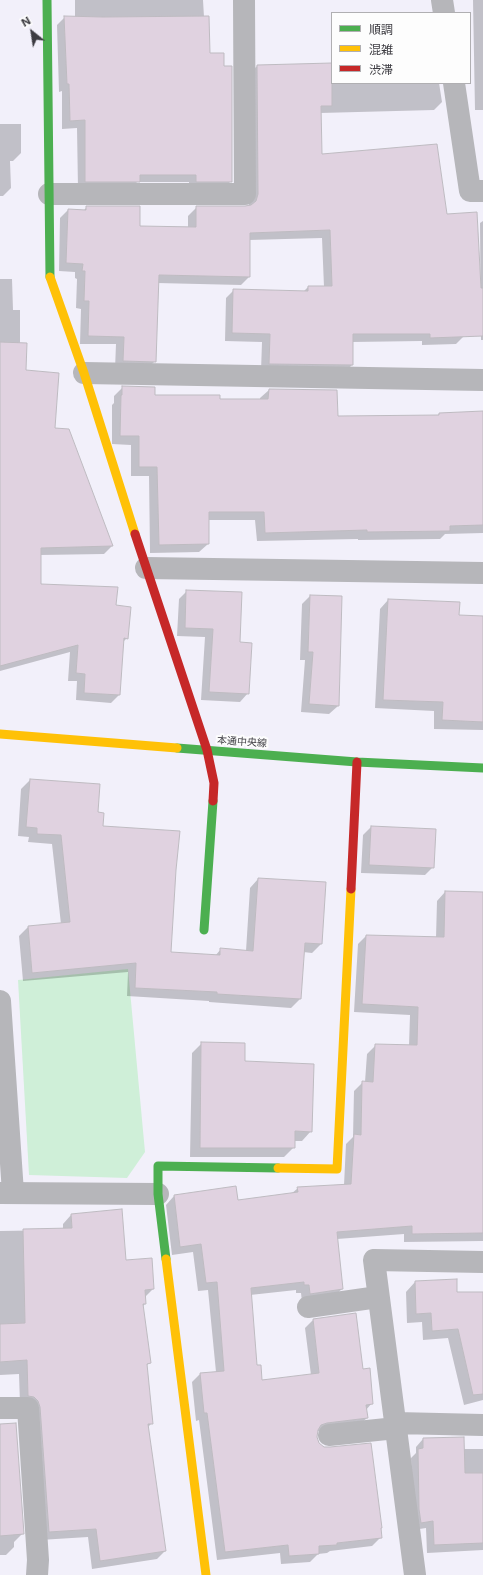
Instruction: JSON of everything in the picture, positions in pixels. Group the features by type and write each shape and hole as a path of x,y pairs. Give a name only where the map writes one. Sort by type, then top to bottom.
{"street":[{"path":"47,0 49,276 84,373 146,568 207,750 214,783 204,930"},
{"path":"49,194 245,194 244,0"},
{"path":"442,0 444,12"},
{"path":"454,84 470,191 483,191"},
{"path":"84,373 483,380"},
{"path":"146,568 483,573"},
{"name":"本通中央線","path":"0,734 357,762 483,768"},
{"path":"206,1575 158,1194 158,1166 338,1169 357,762"},
{"path":"0,1001 6,1193 158,1194"},
{"path":"415,1575 374,1260 483,1262"},
{"path":"308,1307 378,1297"},
{"path":"0,1408 28,1408 38,1560 37,1575"},
{"path":"329,1435 396,1426 483,1425"}],"green space":[{"path":"128,969 145,1152 127,1178 29,1175 18,980"}],"building":[{"path":"64,16 209,16 210,53 224,53 224,66 232,66 232,182 196,182 196,175 140,175 140,182 85,182 85,120 70,121"},
{"path":"331,63 332,106 321,106 322,154 437,144 447,214 477,212 481,288 483,288 483,336 430,338 430,334 353,334 353,365 269,364 270,334 232,333 233,289 308,291 308,286 332,286 330,230 250,233 250,277 159,275 156,362 123,361 124,337 88,336 89,301 84,301 85,271 82,271 83,264 66,263 68,209 86,210 86,206 140,206 140,226 196,227 196,206 251,205 256,201 258,194 257,65"},
{"path":"0,342 27,343 26,370 59,373 55,428 69,429 113,546 41,548 41,584 118,587 116,605 131,607 128,639 124,638 120,695 84,693 85,674 76,673 78,645 0,666"},
{"path":"122,386 155,387 155,395 220,395 220,399 268,399 269,389 337,390 338,416 439,415 439,413 483,411 483,525 450,526 450,531 367,532 367,530 265,533 264,512 209,512 209,544 159,545 157,467 139,467 139,436 120,436"},
{"path":"186,590 242,592 240,642 252,643 249,694 209,692 213,629 185,628"},
{"path":"310,595 342,596 339,706 309,704 313,652 308,652"},
{"path":"388,599 460,602 459,615 483,616 483,722 442,720 443,702 383,700"},
{"path":"30,779 100,784 98,812 104,813 103,826 180,831 171,952 220,955 220,948 253,951 258,878 326,882 322,944 305,943 301,999 217,994 217,992 135,988 136,963 32,973 28,926 70,922 61,835 37,834 37,828 26,827"},
{"path":"371,826 436,829 434,868 369,865"},
{"path":"445,891 483,892 483,1233 412,1234 412,1226 337,1232 343,1289 310,1294 309,1285 304,1285 304,1282 251,1288 257,1365 261,1365 262,1380 319,1373 313,1319 356,1313 363,1369 370,1368 373,1404 366,1405 368,1418 321,1425 318,1430 317,1437 319,1443 324,1447 371,1443 382,1538 337,1543 337,1545 319,1546 319,1554 289,1556 288,1545 225,1552 207,1413 204,1413 200,1373 224,1371 217,1282 206,1283 201,1244 180,1247 174,1195 236,1186 238,1200 298,1192 297,1187 351,1184 354,1134 361,1135 362,1081 373,1082 375,1044 417,1045 418,1007 362,1004 366,935 444,937"},
{"path":"201,1042 245,1043 245,1061 314,1064 312,1132 295,1131 295,1148 200,1148"},
{"path":"122,1209 126,1260 152,1258 154,1289 145,1290 146,1304 143,1304 151,1363 147,1364 153,1424 148,1424 166,1551 100,1561 96,1529 49,1532 40,1407 38,1401 34,1397 28,1396 27,1360 0,1362 0,1324 25,1323 23,1229 72,1228 71,1214"},
{"path":"457,1279 457,1292 483,1292 483,1394 473,1395 458,1329 432,1331 431,1313 416,1314 415,1281"},
{"path":"16,1423 24,1534 0,1536 0,1424"},
{"path":"464,1437 465,1473 483,1473 483,1543 434,1545 433,1521 421,1523 419,1509 418,1449 423,1448 423,1438"}],"traffic: fast":[{"path":"47,0 50,277"},
{"path":"177,748 357,762 483,768"},
{"path":"204,930 213,801"},
{"path":"166,1259 158,1194 158,1166 278,1168"}],"traffic: slow":[{"path":"50,277 84,373 135,534"},
{"path":"0,734 177,748"},
{"path":"278,1168 337,1169 351,889"},
{"path":"166,1259 206,1575"}],"traffic: jam":[{"path":"135,534 207,750 214,783 213,801"},
{"path":"351,889 357,762"}]}
